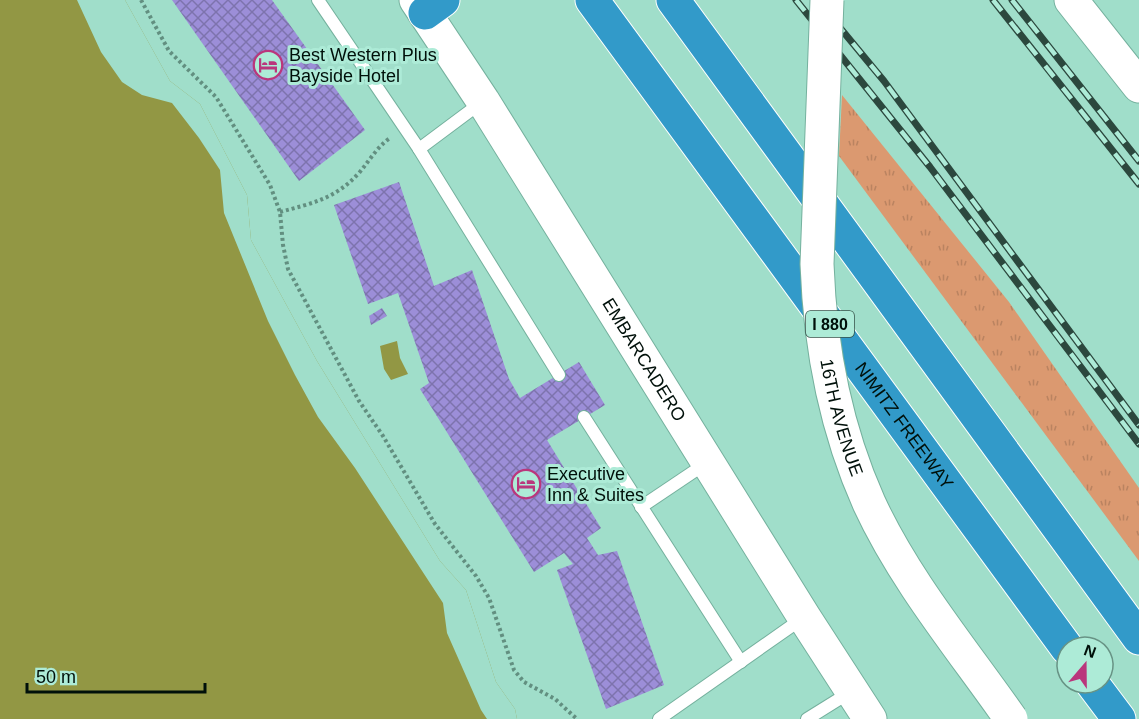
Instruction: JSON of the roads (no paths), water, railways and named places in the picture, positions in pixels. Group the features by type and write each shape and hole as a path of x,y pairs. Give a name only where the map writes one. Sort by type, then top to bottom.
{"highway":[{"name":"NIMITZ FREEWAY","path":"592,0 1057,635"},
{"path":"673,0 1139,638"},
{"path":"1101,695 1119,719"}],"main road":[{"name":"16TH AVENUE","path":"827,0 817,264 823,348 837,416 846,446 870,504 903,565 1011,719"},
{"path":"1071,0 1139,86"},
{"name":"EMBARCADERO","path":"428,4 483,101 804,617 870,719"}],"lane":[{"path":"318,0 405,127 559,375"},
{"path":"419,149 483,101"},
{"path":"584,417 741,662"},
{"path":"641,507 709,461"},
{"path":"659,719 804,617"},
{"path":"807,719 853,691"}],"railway":[{"path":"796,0 930,167 1139,444"},
{"path":"817,0 884,81 1139,425"},
{"path":"993,0 1139,184"},
{"path":"1012,0 1139,161"}],"place":[{"name":"Best Western Plus Bayside Hotel","path":"268,65"},
{"name":"Executive Inn & Suites","path":"526,484"}]}
